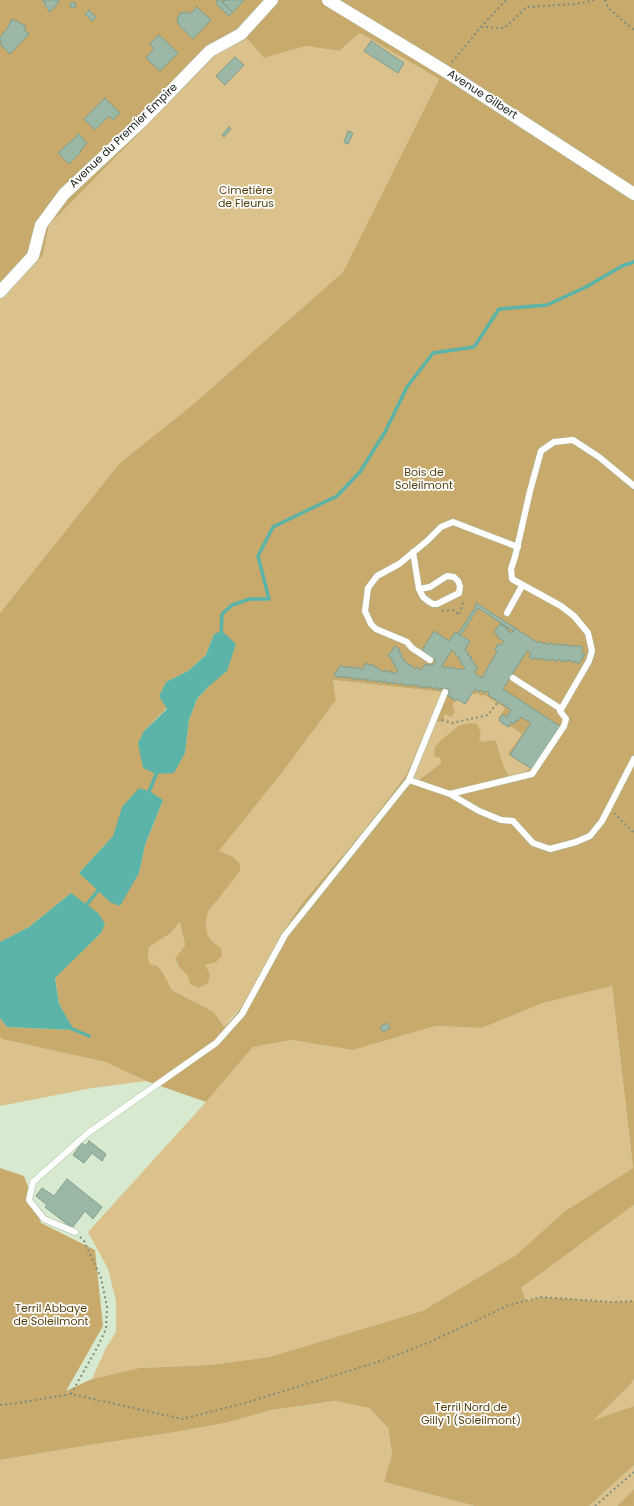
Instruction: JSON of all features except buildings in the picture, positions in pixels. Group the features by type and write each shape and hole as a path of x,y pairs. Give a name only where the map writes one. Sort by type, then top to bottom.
{"street":[{"name":"Avenue du Premier Empire","path":"0,292 34,256 41,225 64,194 143,120 210,51 241,34 272,0"},
{"name":"Avenue Gilbert","path":"328,0 445,71 634,194"}],"lane":[{"path":"561,709 589,661 592,651 588,633 574,616 561,606 522,586 512,579 511,569 518,547 530,491 541,451 554,442 573,440 599,457 634,486"},
{"path":"430,660 412,648 407,642 376,629 371,624 365,611 368,588 377,576 398,564 441,527 453,522 518,547"},
{"path":"413,552 419,589 423,597 433,604 437,604 459,593 460,586 454,577 447,576 430,587 419,589"},
{"path":"507,613 522,586"},
{"path":"450,794 532,774 564,726 566,719 560,711 561,709 513,678"},
{"path":"75,1232 44,1220 29,1200 33,1182 88,1133 216,1043 242,1014 285,935 409,780 445,692"},
{"path":"409,780 450,794 479,811 496,818 502,820 513,820 534,843 550,849 576,842 590,836 602,821 634,759"}],"path":[{"path":"445,71 481,27 506,0"},
{"path":"481,27 504,28 527,7 576,4 595,0"},
{"path":"605,0 608,8 634,30"},
{"path":"433,604 440,610 453,610 459,615 464,598 459,593"},
{"path":"435,717 452,723 488,715 496,703"},
{"path":"608,807 634,833"},
{"path":"71,1394 106,1329 107,1307 101,1278 84,1241 75,1232"},
{"path":"0,1404 18,1404 71,1394 182,1419 245,1403 384,1360 430,1342 509,1305 541,1297 612,1302 634,1301"},
{"path":"595,1506 634,1472"}],"green space":[{"name":"Bois de Soleilmont","path":"0,0 634,0 634,1205 521,1288 526,1301 541,1297 612,1302 634,1301 634,1379 630,1385 594,1420 634,1406 634,1465 589,1506 475,1506 384,1482 392,1454 388,1428 369,1408 336,1401 272,1410 225,1423 176,1432 0,1460 0,1168 24,1176 41,1223 95,1250 103,1326 66,1391 92,1379 139,1368 210,1365 269,1357 422,1311 516,1255 565,1211 633,1168 612,986 543,1003 482,1028 436,1026 353,1050 292,1040 253,1047 206,1102 146,1081 105,1062 2,1039 0,1036 0,1018 7,1027 73,1030 59,1004 55,977 101,933 71,893 29,927 0,942 0,613 120,463 191,406 343,272 439,79 360,33 339,51 306,46 264,58 247,39 218,53 49,225 43,256 0,298","holes":["214,634 209,686 197,699 189,720 185,753 144,731 167,708 166,682 188,671 206,655","333,680 442,692 406,775 364,830 303,902 284,930 244,1003 224,1027 214,1012 172,990 163,973 157,966 150,964 148,956 149,947 171,933 180,922 185,945 175,959 179,967 188,976 190,984 199,988 208,983 210,974 205,965 216,962 222,956 221,948 213,942 207,934 206,922 208,912 240,871 240,864 233,857 219,851 281,774 336,700","472,693 476,695 477,693 482,696 484,695 505,708 498,719 522,734 508,754 531,768 511,779 504,767 496,741 491,740 482,742 479,739 481,733 477,724 471,723 458,726 441,740 435,747 434,756 440,758 441,763 416,782 412,781 436,721 442,722 445,714 451,717 455,712 452,706 457,698 466,704","163,800 145,845 139,873 79,873 113,836"]},
{"name":"Cimetière de Fleurus","path":"360,33 439,79 343,272 191,406 121,463 0,613 0,298 43,256 49,225 218,53 247,39 264,58 306,46 339,51"},
{"path":"333,680 442,692 406,775 364,830 303,902 284,930 244,1003 224,1027 214,1012 172,990 163,973 150,964 148,956 149,947 171,933 180,922 185,945 175,960 179,967 188,976 205,965 221,948 213,942 207,934 206,922 208,912 240,870 219,851 281,774 336,700"},
{"path":"472,693 476,695 477,693 484,695 505,708 498,719 522,734 531,768 511,779 504,767 496,741 491,740 482,742 458,726 441,740 441,763 416,782 412,781 436,721 445,714 457,698"},
{"path":"612,986 633,1168 565,1211 516,1255 422,1311 269,1357 210,1365 139,1368 92,1379 106,1348 116,1332 116,1301 108,1269 88,1232 206,1102 253,1047 292,1040 353,1050 436,1026 482,1028 543,1003"},
{"path":"0,1036 2,1039 105,1062 146,1081 92,1088 0,1106"},
{"path":"634,1205 634,1301 612,1302 541,1297 525,1301 521,1288"},
{"path":"634,1379 634,1406 593,1421 630,1385"},
{"path":"338,1401 369,1408 388,1428 392,1454 384,1482 475,1506 0,1506 0,1460 176,1432 225,1423 272,1410"},
{"path":"634,1465 634,1489 617,1506 589,1506"},
{"path":"634,1489 634,1506 617,1506"}],"water":[{"path":"222,631 236,644 227,671 209,686 197,699 189,720 185,753 174,773 156,774 143,768 138,743 144,731 167,709 159,696 166,682 188,671 206,655 214,634"},
{"path":"139,788 149,791 163,800 145,845 139,873 120,906 110,902 79,873 113,836 122,807"},
{"path":"71,893 98,913 105,924 101,933 55,978 59,1004 74,1030 7,1027 0,1018 0,942 29,927"}],"waterway":[{"path":"221,636 222,614 232,605 250,599 269,599 258,556 273,527 337,496 360,472 385,432 407,387 433,353 474,347 499,309 547,305 586,287 622,266 634,262"},
{"path":"148,794 158,770"},
{"path":"84,908 100,888"},
{"path":"70,1028 89,1036"}],"park label":[{"name":"Terril Abbaye de Soleilmont","path":"51,1315"},
{"name":"Terril Nord de Gilly 1 (Soleilmont)","path":"471,1414"}]}
